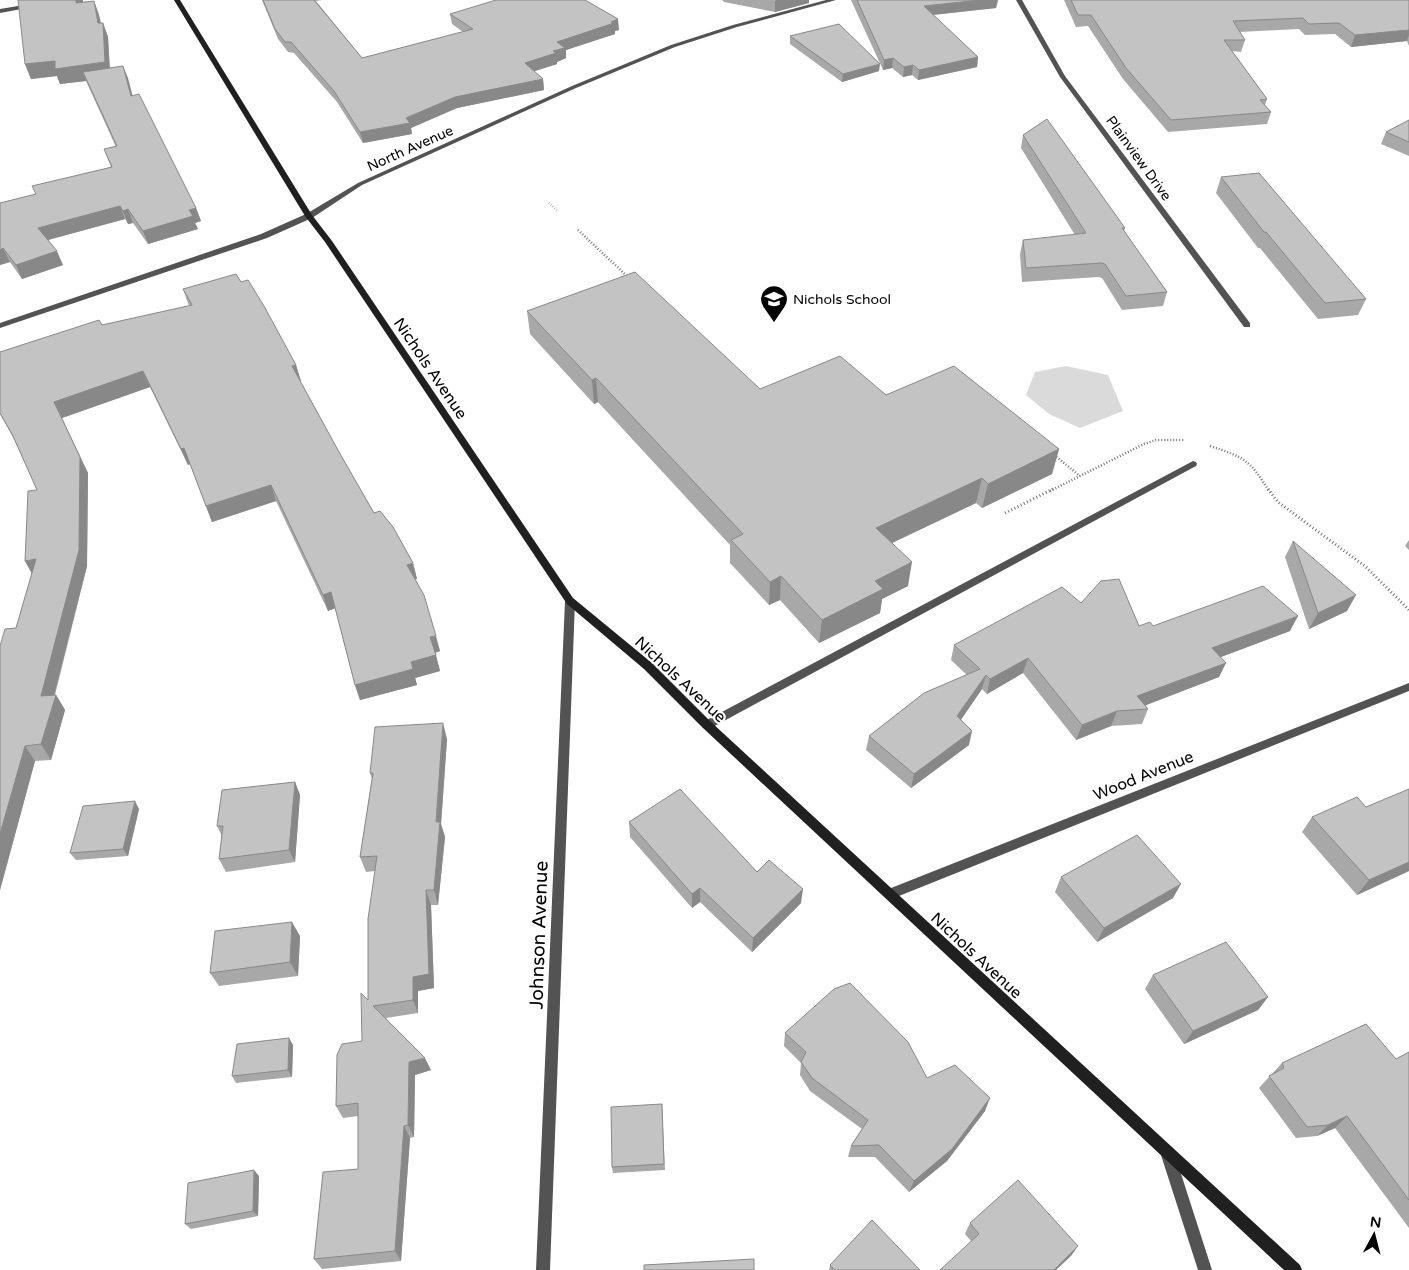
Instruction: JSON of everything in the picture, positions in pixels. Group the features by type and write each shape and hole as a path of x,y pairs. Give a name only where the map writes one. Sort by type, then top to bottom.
{"main road":[{"name":"Nichols Avenue","path":"177,0 309,216 570,601 648,666 707,725 1296,1270"}],"street":[{"name":"North Avenue","path":"0,326 264,236 309,216 360,184 642,58 725,29 833,0"},
{"name":"Plainview Drive","path":"1019,0 1062,76 1247,325"},
{"path":"0,11 36,5"},
{"path":"707,725 1192,464"},
{"name":"Johnson Avenue","path":"543,1270 570,601"},
{"name":"Wood Avenue","path":"890,894 1409,687"},
{"path":"1167,1150 1205,1270"}],"path":[{"path":"549,203 558,211"},
{"path":"578,230 636,284"},
{"path":"1005,513 1156,440 1190,441"},
{"path":"1205,445 1234,454 1252,465 1266,489 1278,502 1366,567 1409,610"},
{"path":"1050,452 1080,476"}],"shaded area":[{"path":"1066,366 1108,375 1123,411 1080,428 1049,414 1026,395 1035,372"}],"building":[{"path":"18,0 76,0 76,3 94,1 98,23 103,23 105,62 55,69 55,61 25,64"},
{"path":"263,0 314,0 362,58 473,29 450,14 496,0 585,0 618,19 611,22 614,23 557,42 565,48 553,51 556,53 525,63 543,79 455,97 406,118 410,123 360,132 334,91 291,42 285,42 275,29"},
{"path":"857,0 980,0 924,6 978,57 919,70 913,65 904,67 893,58 884,60"},
{"path":"1071,0 1409,0 1409,30 1355,35 1339,23 1309,24 1303,18 1233,21 1245,40 1224,40 1267,99 1260,100 1271,112 1171,120 1126,68 1091,15 1078,15"},
{"path":"839,24 880,64 843,74 790,36"},
{"path":"123,66 131,96 139,94 196,208 189,210 193,216 143,231 128,209 123,211 120,206 38,228 57,251 16,265 3,248 0,250 0,203 36,194 32,186 112,167 104,149 117,146 83,72"},
{"path":"1047,119 1125,228 1122,228 1167,292 1126,296 1105,264 1102,263 1026,268 1023,240 1086,233 1023,135"},
{"path":"1409,120 1409,142 1386,132"},
{"path":"1259,173 1366,299 1325,303 1266,232 1264,232 1221,177"},
{"path":"635,272 760,389 840,356 886,395 954,366 1059,449 988,484 982,478 876,528 912,562 875,581 883,589 822,620 781,576 770,582 731,540 743,534 596,378 592,380 527,311"},
{"path":"236,274 241,282 248,280 264,306 296,365 292,366 374,513 380,511 393,527 413,563 407,565 424,595 436,636 430,637 436,655 411,662 413,669 355,685 331,592 323,595 271,485 206,506 184,448 181,449 143,371 54,402 80,457 79,550 41,696 56,695 41,744 25,746 0,834 0,646 5,629 16,628 36,559 25,561 28,491 37,490 13,436 0,413 0,352 99,320 102,325 192,305 183,289"},
{"path":"1293,541 1356,595 1318,613"},
{"path":"1119,579 1139,626 1150,622 1153,626 1263,586 1298,616 1212,648 1226,663 1137,696 1148,709 1117,711 1082,725 1028,658 990,679 986,675 957,716 972,731 914,774 869,736 924,693 980,669 954,645 1062,587 1081,603 1101,581"},
{"path":"443,723 436,822 440,822 434,890 426,890 429,974 413,977 413,1000 373,1006 425,1058 409,1062 408,1125 404,1126 395,1251 314,1259 323,1172 358,1169 358,1103 336,1106 337,1055 342,1044 362,1041 361,993 368,1000 368,919 377,856 360,857 373,773 370,773 375,727"},
{"path":"295,782 289,850 219,859 223,826 217,826 222,790"},
{"path":"680,789 757,872 769,860 803,889 753,938 700,888 692,894 629,822"},
{"path":"1409,789 1409,862 1369,880 1312,817 1357,797 1366,807"},
{"path":"135,801 123,849 70,853 83,806"},
{"path":"1137,835 1181,884 1104,928 1061,877"},
{"path":"292,922 290,962 210,973 215,931"},
{"path":"1226,942 1268,997 1193,1031 1153,975"},
{"path":"850,983 908,1042 927,1078 955,1065 990,1098 952,1149 914,1181 879,1145 851,1146 868,1120 812,1078 801,1062 806,1052 785,1033 834,989"},
{"path":"1366,1024 1396,1059 1409,1052 1409,1200 1347,1116 1328,1125 1307,1127 1269,1076 1284,1068 1282,1063"},
{"path":"289,1038 288,1070 232,1076 237,1044"},
{"path":"662,1104 664,1164 612,1167 611,1107"},
{"path":"254,1170 253,1211 185,1224 188,1183"},
{"path":"1018,1180 1078,1246 1054,1270 940,1270 979,1234 970,1223"},
{"path":"872,1220 920,1270 835,1270 830,1265"},
{"path":"754,1259 754,1270 644,1270 644,1265"}],"place":[{"name":"Nichols School","path":"774,323"}]}
